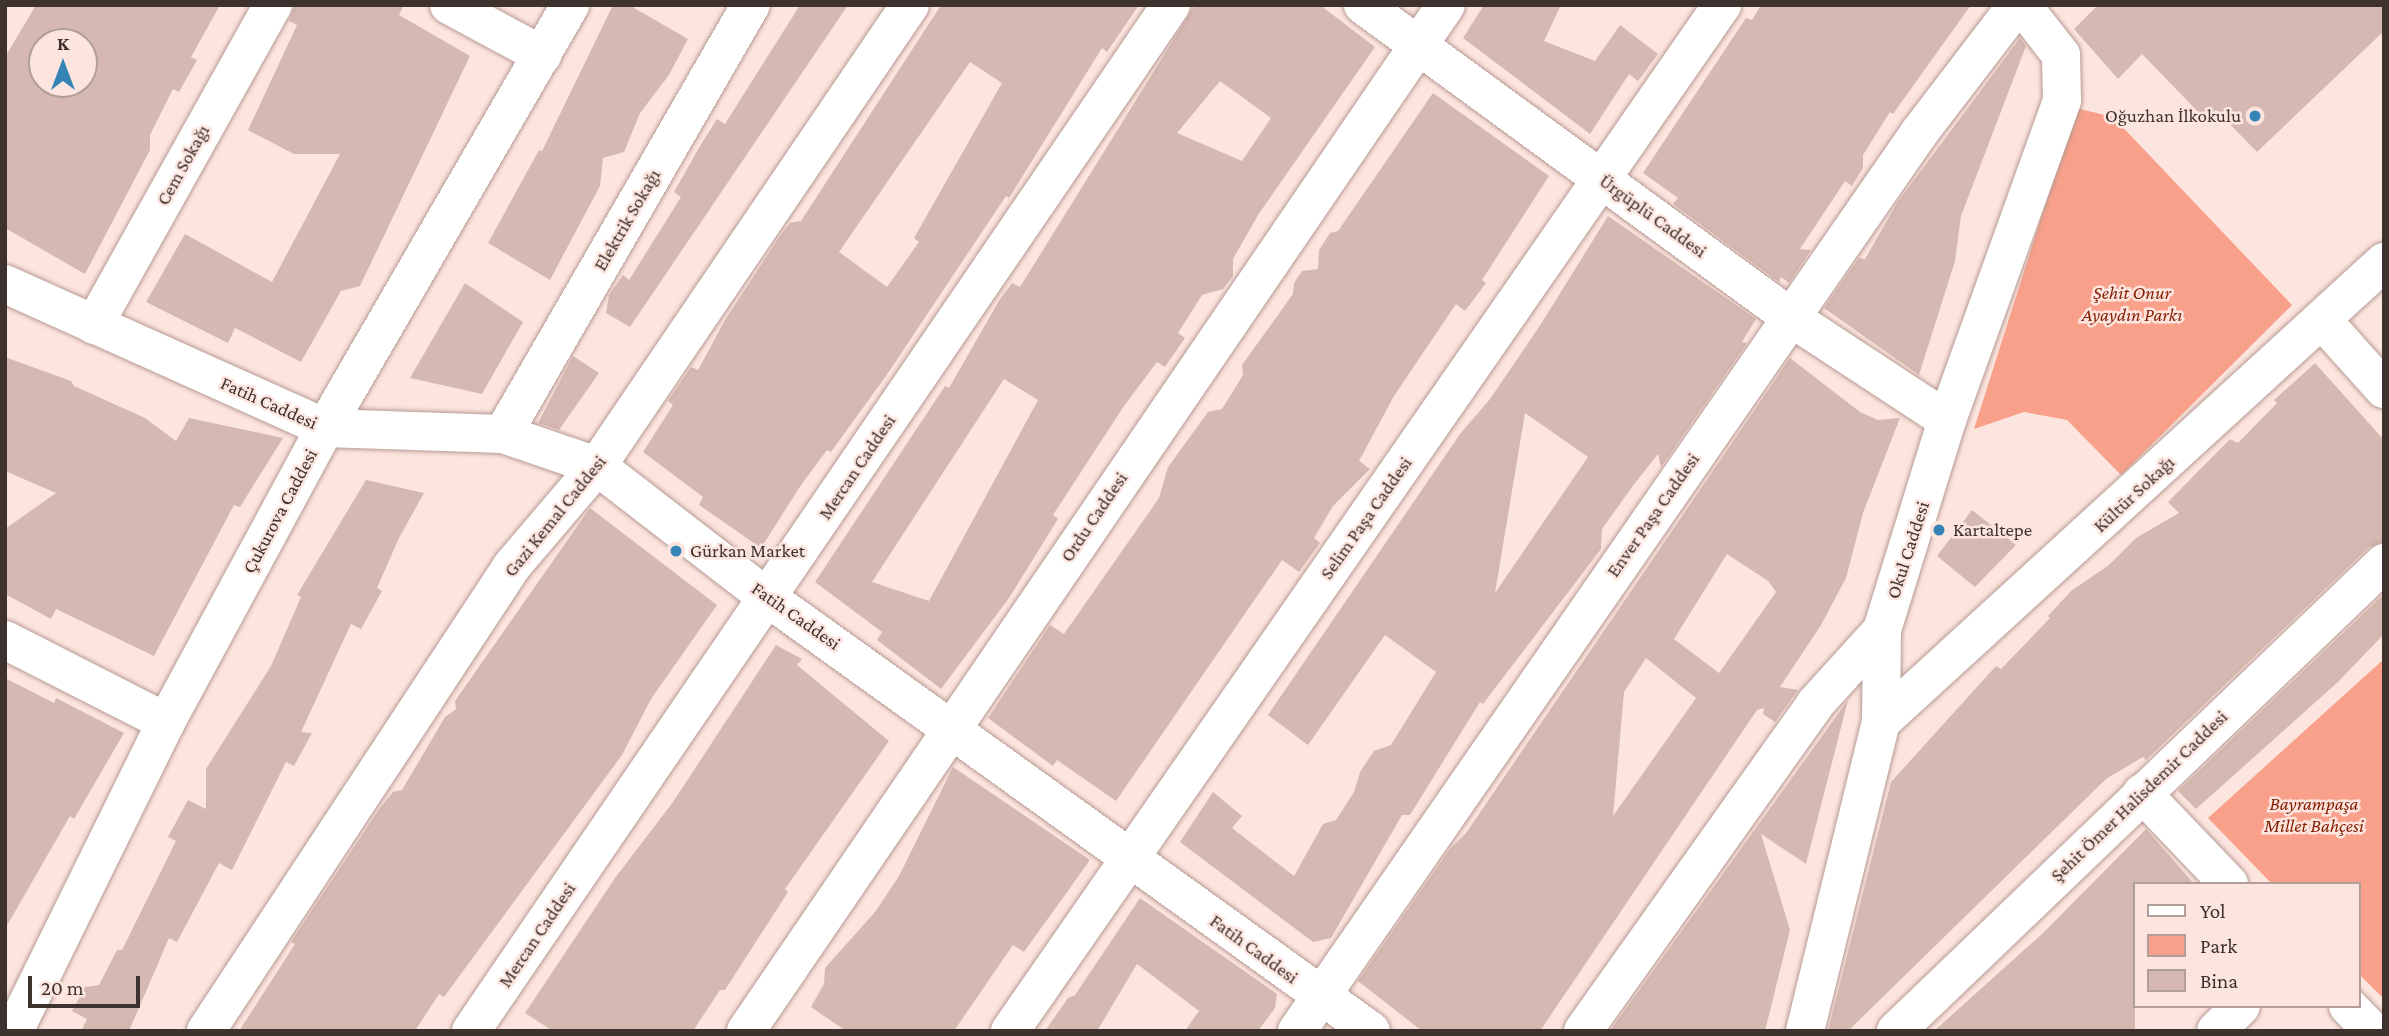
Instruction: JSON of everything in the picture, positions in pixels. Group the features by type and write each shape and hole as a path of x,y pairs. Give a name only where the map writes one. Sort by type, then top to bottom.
{"street":[{"name":"Cem Sokağı","path":"94,325 273,5"},
{"path":"449,5 542,55"},
{"name":"Çukurova Caddesi","path":"14,1031 166,722 325,428 570,5"},
{"name":"Elektrik Sokağı","path":"503,434 751,5"},
{"name":"Gazi Kemal Caddesi","path":"206,1031 512,566 597,466 910,5"},
{"name":"Mercan Caddesi","path":"471,1031 1171,5"},
{"name":"Ürgüplü Caddesi","path":"1363,5 1790,317 1947,420"},
{"name":"Ordu Caddesi","path":"746,1031 951,725 1446,5"},
{"name":"Selim Paşa Caddesi","path":"1010,1031 1722,5"},
{"name":"Enver Paşa Caddesi","path":"1297,1031 1919,132 2030,9"},
{"name":"Okul Caddesi","path":"1583,1031 1815,704 1882,630 1947,420 2062,100 2061,55 2030,9"},
{"name":"Kültür Sokağı","path":"1881,722 2384,262"},
{"name":"Fatih Caddesi","path":"5,284 325,428 503,434 597,466 768,598 951,725 1128,858 1371,1031"},
{"path":"2322,320 2384,389"},
{"name":"Şehit Ömer Halisdemir Caddesi","path":"1896,1031 2384,563"},
{"path":"1805,1031 1881,722 1882,630"},
{"path":"5,640 166,722"},
{"path":"2142,793 2227,882"},
{"path":"2216,1031 2239,1008"},
{"path":"2350,1008 2372,1031"}],"green space":[{"name":"Şehit Onur Ayaydın Parkı","path":"2076,108 2113,117 2292,305 2121,475 2067,420 2024,412 1974,429"},
{"name":"Bayrampaşa Millet Bahçesi","path":"2384,659 2384,999 2361,976 2361,882 2270,882 2208,818"}],"building":[{"path":"36,5 220,5 191,57 197,60 179,92 173,89 150,135 150,150 85,274 5,228 5,57"},
{"path":"295,5 404,5 399,15 470,56 360,286 341,291 301,362 235,328 228,343 146,302 185,234 272,282 340,154 294,154 248,130 297,25 289,21"},
{"path":"613,5 629,5 688,39 669,75 640,113 624,152 603,158 600,186 550,280 488,243 539,150 542,151"},
{"path":"800,5 848,5 630,327 606,313 609,295 623,275 629,280 681,197 674,192 700,146 717,119 725,124"},
{"path":"941,5 1139,5 1107,52 1102,48 1009,198 1006,196 886,376 831,452 827,450 801,485 761,548 699,505 703,497 643,452 673,405 668,401 691,367 698,370 725,320 780,236 790,223 801,221","holes":["970,62 1002,83 914,238 919,242 887,287 839,252"]},
{"path":"1195,5 1320,5 1375,47 1258,215 1233,259 1233,276 1223,289 1202,295 1178,333 1185,338 1165,367 1157,362 1124,406 1053,515 1058,519 1009,598 941,689 877,640 882,632 815,582 945,386 949,388 1000,299 1012,283 1020,287","holes":["1220,81 1271,118 1242,161 1177,133","1004,379 1038,400 929,601 872,582"]},
{"path":"1484,5 1561,5 1544,41 1595,61 1620,25 1658,54 1638,81 1629,74 1590,134 1463,38"},
{"path":"1761,5 1971,5 1893,114 1890,112 1863,155 1863,168 1852,186 1845,181 1800,249 1811,250 1789,283 1781,277 1779,282 1673,204 1678,198 1643,173 1746,18 1752,20"},
{"path":"2098,5 2384,5 2384,31 2257,152 2216,110 2206,120 2142,54 2118,79 2074,29"},
{"path":"2020,38 2026,46 1961,216 1955,261 1919,375 1824,308 1859,258 1865,259 1897,203"},
{"path":"1433,93 1549,176 1482,280 1486,283 1465,311 1456,304 1394,396 1359,461 1370,469 1333,506 1314,538 1320,543 1299,572 1282,560 1116,801 1057,760 1053,766 988,718 1050,625 1064,634 1159,498 1168,467 1208,412 1222,409 1243,375 1242,365 1293,294 1294,283 1302,271 1318,269 1319,250 1330,233 1338,231"},
{"path":"1608,216 1756,319 1742,342 1747,343 1661,467 1658,454 1602,529 1601,549 1483,704 1480,702 1410,815 1402,815 1331,938 1313,942 1180,842 1213,792 1242,816 1232,828 1294,876 1323,824 1336,820 1354,792 1360,772 1374,751 1391,745 1436,672 1385,635 1308,745 1268,715 1460,434 1490,399 1541,324","holes":["1525,413 1588,457 1495,593"]},
{"path":"465,283 523,322 482,394 410,378"},
{"path":"573,356 599,373 559,430 538,423"},
{"path":"5,357 71,381 74,386 145,418 176,441 189,418 283,438 240,507 234,505 154,656 56,609 51,619 5,594 5,529 56,493 5,471"},
{"path":"1790,358 1860,412 1878,420 1900,418 1863,513 1846,578 1821,625 1780,687 1798,690 1775,722 1763,714 1764,708 1757,710 1540,1031 1422,1031 1358,981 1450,849 1466,833","holes":["1727,554 1768,581 1776,592 1719,673 1674,639","1646,658 1696,698 1613,816 1624,692"]},
{"path":"2315,363 2384,440 2384,542 2369,547 2146,760 2143,757 2106,779 1848,1031 1828,1031 1891,782 1996,666 2001,669 2050,618 2048,616 2071,591 2109,565 2136,538 2179,513 2168,502 2230,439 2238,443 2277,403 2274,400"},
{"path":"366,480 424,493 399,538 377,588 382,591 361,629 351,624 301,732 312,733 294,766 286,762 232,870 219,863 177,942 169,938 129,1031 81,1031 87,1019 72,1011 85,987 99,985 117,950 122,950 176,841 168,837 188,800 206,809 206,769 271,666 301,597 297,595"},
{"path":"590,508 717,605 651,699 622,755 444,997 439,994 415,1031 239,1031 295,944 291,942 380,808 393,792 402,790 445,717 456,709 455,701"},
{"path":"1972,510 2016,545 1975,587 1937,556"},
{"path":"2384,594 2384,634 2338,682 2196,809 2178,791"},
{"path":"776,645 802,659 797,665 889,741 785,889 788,892 725,990 720,990 693,1031 553,1031 525,1013 615,878 673,802"},
{"path":"5,678 54,703 56,698 124,733 74,819 70,816 5,929"},
{"path":"1848,700 1806,864 1761,834 1790,930 1765,1031 1610,1031"},
{"path":"953,767 1090,860 1024,952 1013,945 954,1031 846,1031 811,1007 824,984 825,968 875,912 899,876"},
{"path":"2146,829 2192,882 2134,882 2135,1031 1934,1031 2043,933"},
{"path":"1140,898 1277,994 1275,1008 1258,1031 1185,1031 1199,1011 1137,964 1097,1031 1045,1031 1068,998 1075,995"}],"place":[{"name":"Oğuzhan İlkokulu","path":"2255,116"},
{"name":"Kartaltepe","path":"1939,530"},
{"name":"Gürkan Market","path":"676,551"}]}
